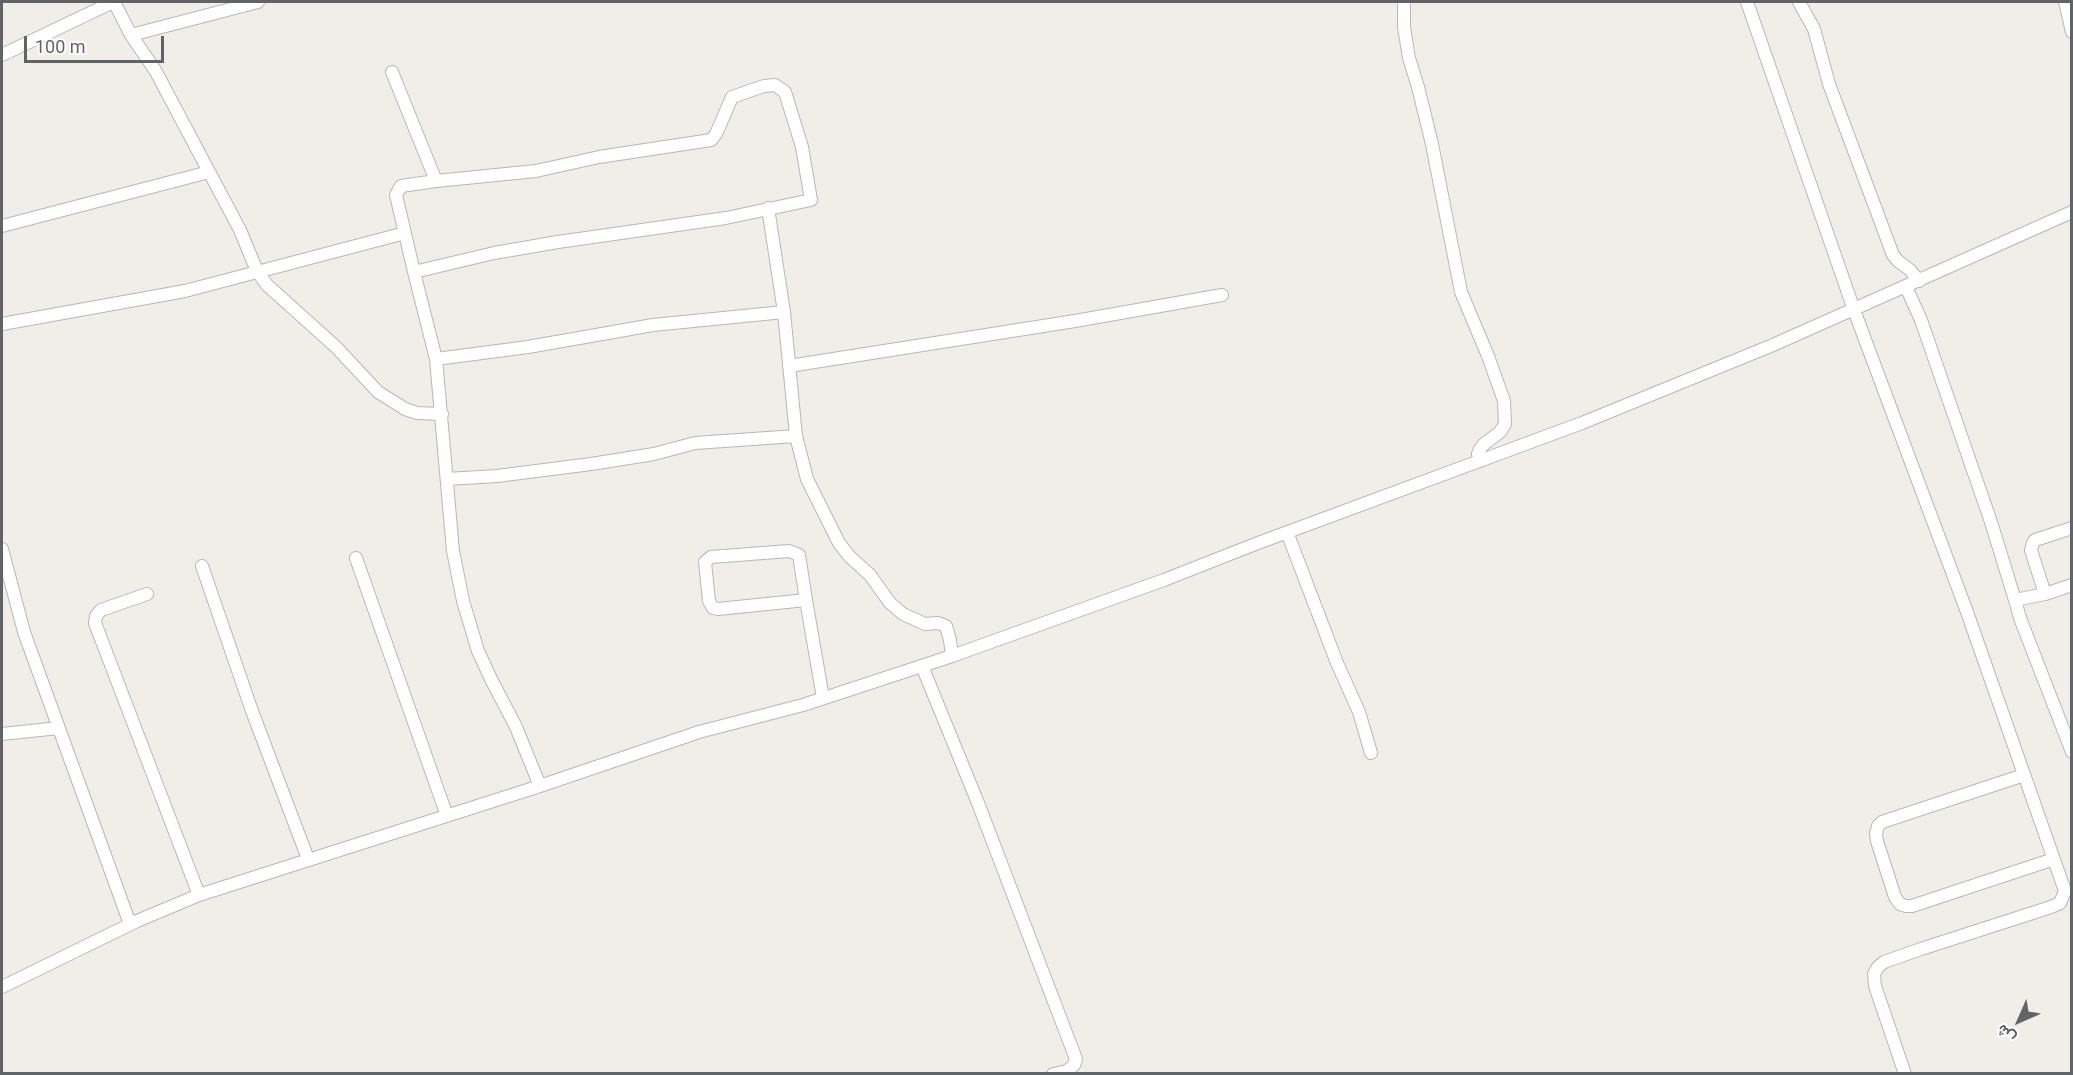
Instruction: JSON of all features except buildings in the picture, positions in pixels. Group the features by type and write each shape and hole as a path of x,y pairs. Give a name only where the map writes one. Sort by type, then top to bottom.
{"street":[{"path":"2,55 113,2 131,35 155,70 240,230 257,271 279,297 336,347 378,392 405,409 417,413 442,414"},
{"path":"131,35 258,2"},
{"path":"1404,2 1404,27 1409,58 1432,144 1461,292 1483,342 1504,401 1505,424 1500,432 1484,444 1478,454 1480,461"},
{"path":"1747,2 1854,310 1967,612 2065,891 2060,903 1921,949 1878,967 1874,974 1875,986 1905,1074"},
{"path":"1799,2 1814,29 1829,84 1893,255 1919,281"},
{"path":"2065,2 2072,32"},
{"path":"392,72 436,181"},
{"path":"414,272 494,253 726,218 811,200 802,147 785,92 775,85 764,86 732,98 711,140 599,157 518,174 436,181 401,186 398,189 396,195 414,272 436,359 453,551 463,601 478,651 516,727 540,786"},
{"path":"2,226 209,172"},
{"path":"768,208 784,312 796,436 807,479 839,543 849,556 876,582 896,609 924,624 938,623 946,626 952,656"},
{"path":"2,987 130,924 199,896 699,732 823,698 922,666 1154,584 1593,418 1773,345 2072,212"},
{"path":"2,324 185,291 405,233"},
{"path":"1906,287 1920,320 1991,522 2020,618 2072,752"},
{"path":"789,366 1075,321 1222,295"},
{"path":"436,359 528,347 653,326 784,312"},
{"path":"447,479 497,476 591,464 654,454 695,443 796,436"},
{"path":"2045,594 2031,550 2033,543 2072,528"},
{"path":"1287,532 1337,663 1351,692 1371,753"},
{"path":"2,549 24,632 130,924"},
{"path":"806,600 713,608 709,602 705,562 711,558 794,552 799,555 823,698"},
{"path":"356,558 447,816"},
{"path":"202,566 252,711 308,859"},
{"path":"2015,600 2045,594 2072,585"},
{"path":"147,594 101,610 96,616 95,623 199,896"},
{"path":"922,666 978,803 1076,1059 1074,1065 1067,1071 1053,1074"},
{"path":"2,734 59,728"},
{"path":"2024,775 1882,822 1878,826 1877,841 1895,897 1900,904 1912,906 2054,859"}]}
